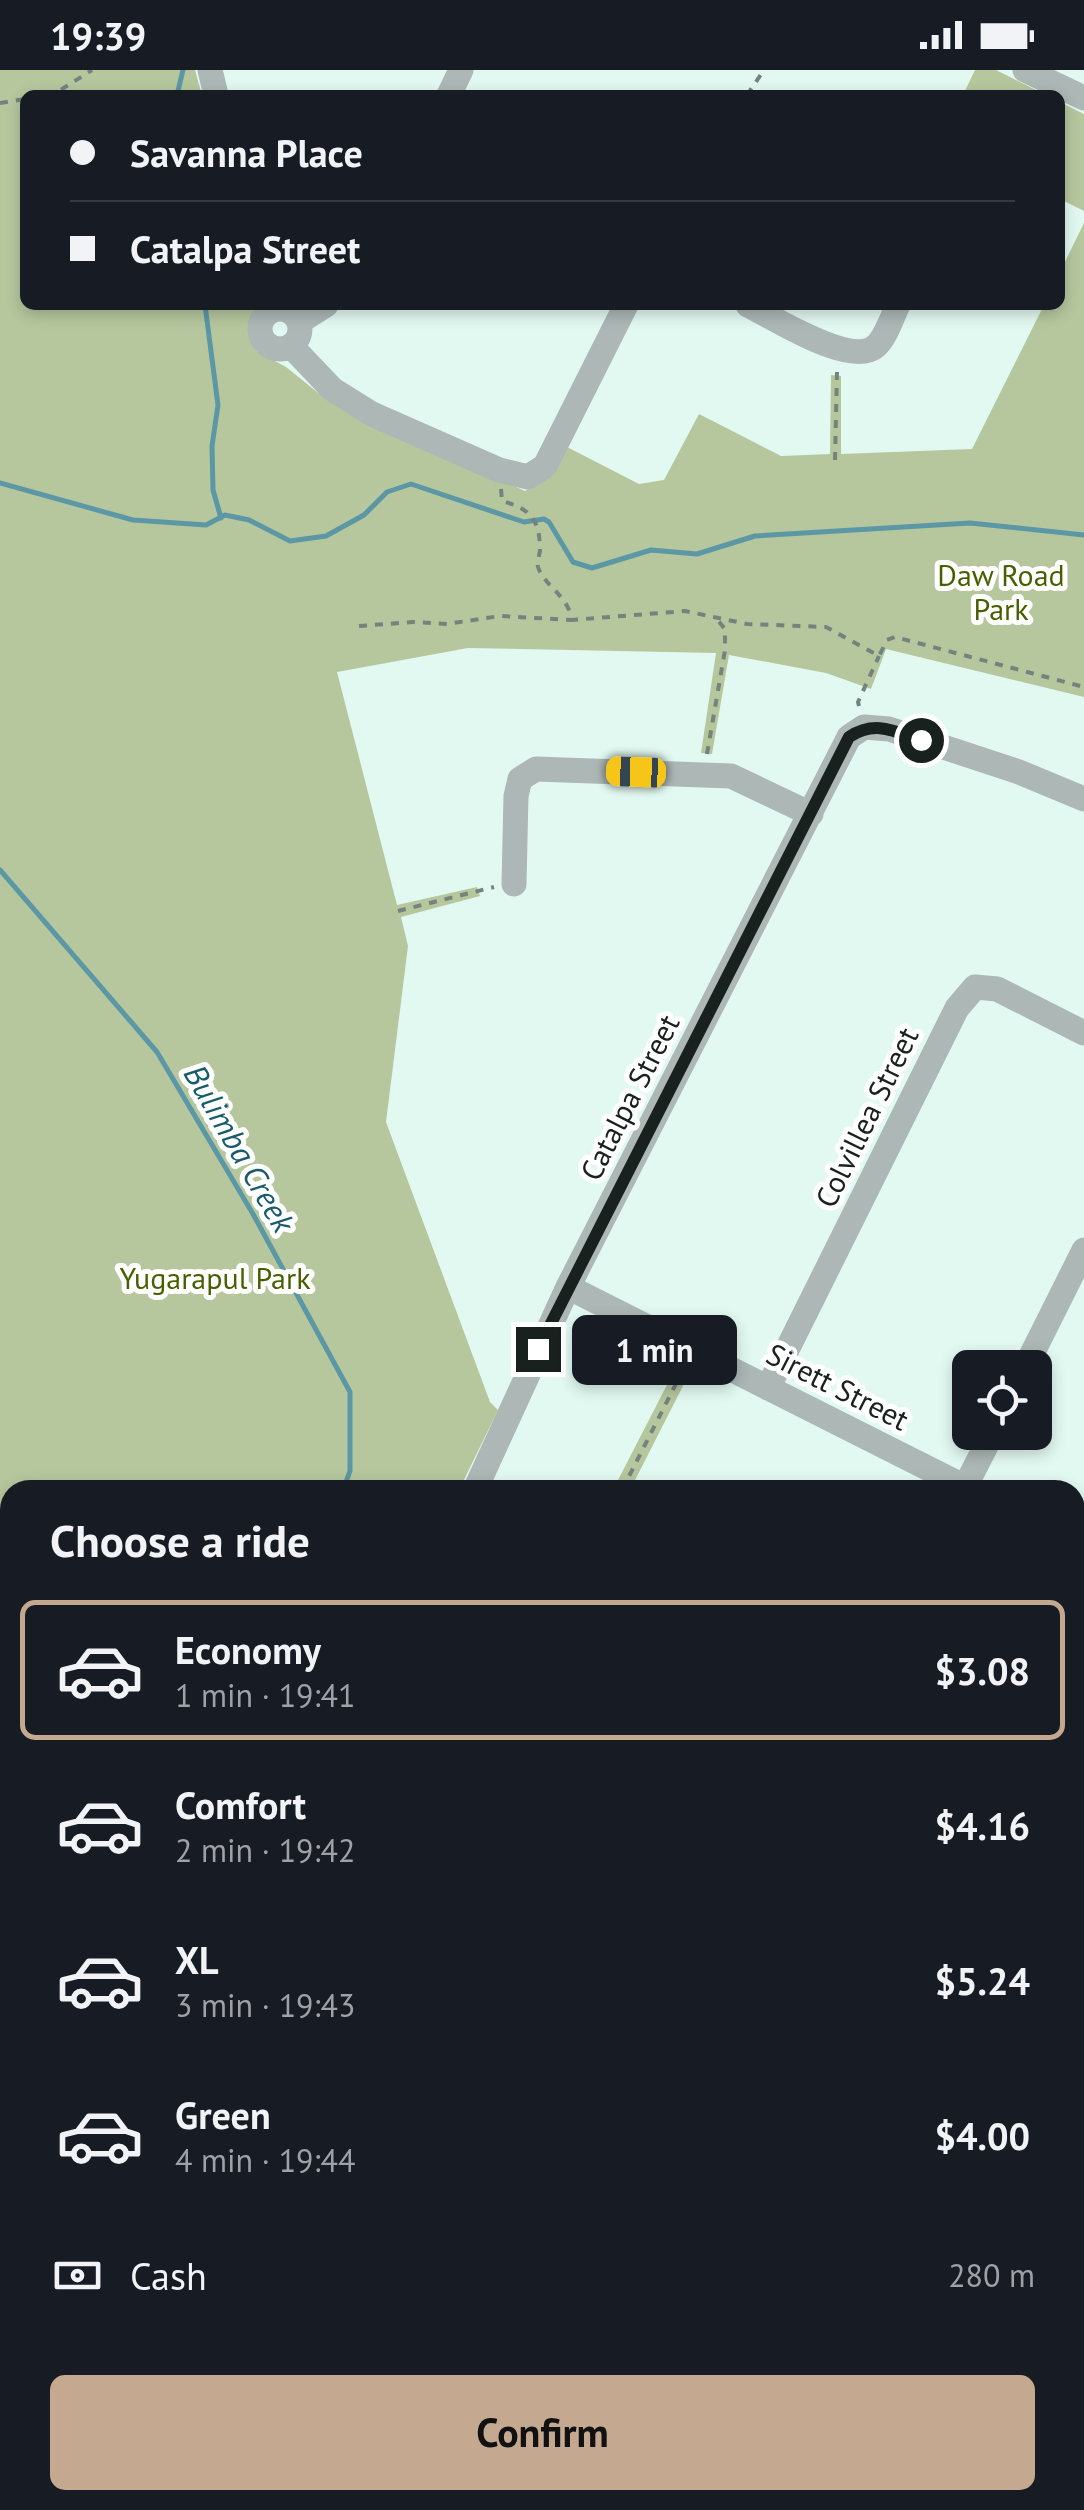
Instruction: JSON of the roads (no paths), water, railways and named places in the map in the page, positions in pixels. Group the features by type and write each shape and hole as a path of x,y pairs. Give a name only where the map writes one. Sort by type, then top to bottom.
{"street":[{"path":"1025,70 1084,98"},
{"path":"271,310 262,322 263,338 275,348 321,310"},
{"path":"288,310 295,334 332,389 372,414 499,470 528,478 545,466 623,310"},
{"path":"758,310 844,352 862,352 876,346 895,310"},
{"name":"Catalpa Street","path":"479,1480 568,1286 849,737 864,727 889,730 1019,772 1084,799"},
{"path":"514,884 516,796 520,779 536,769 731,776 811,814"},
{"name":"Colvillea Street","path":"768,1388 957,1008 975,987 997,989 1084,1033"},
{"path":"1034,1350 1084,1250"},
{"name":"Sirett Street","path":"568,1286 950,1480"},
{"path":"972,1480 985,1450"}],"waterway":[{"path":"178,90 183,70"},
{"path":"206,310 218,405 212,446 213,490 221,518"},
{"path":"0,483 133,520 206,525 225,515 249,520 290,541 326,536 364,515 387,492 411,484 524,522 544,519 573,562 592,568 651,550 697,554 755,536 970,523 1084,535"},
{"name":"Bulimba Creek","path":"0,870 157,1052 253,1214 350,1392 347,1480"}],"park label":[{"name":"Daw Road Park","path":"1001,591"},
{"name":"Yugarapul Park","path":"215,1277"}]}
